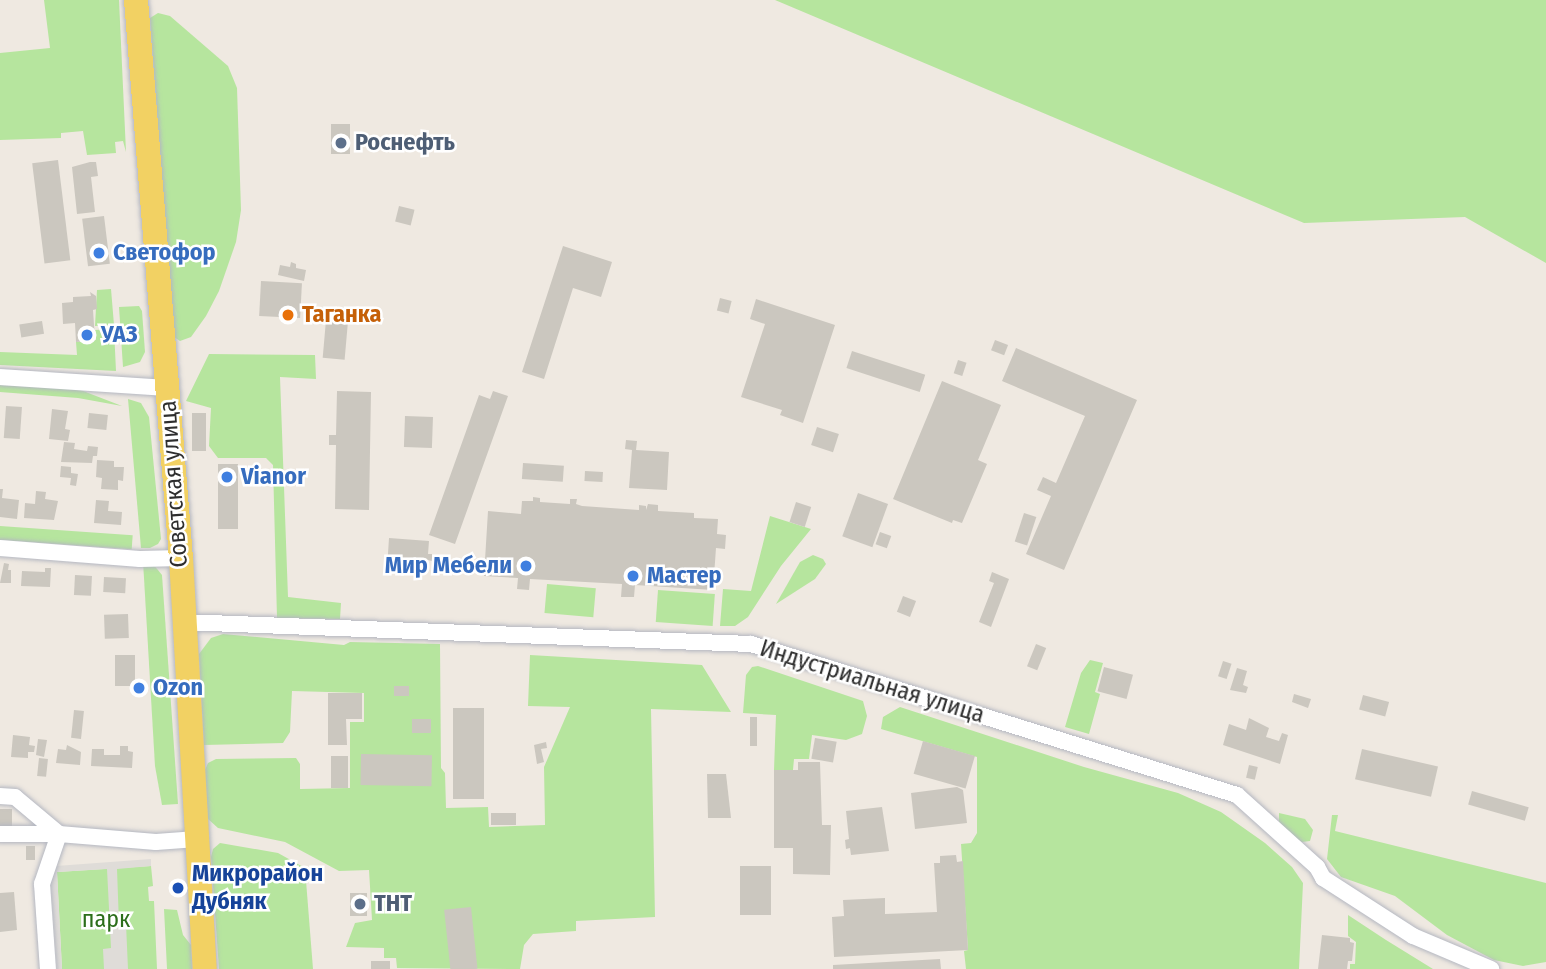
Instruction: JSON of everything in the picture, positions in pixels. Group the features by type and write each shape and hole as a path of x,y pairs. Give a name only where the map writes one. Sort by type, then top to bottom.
{"main road":[{"name":"Советская улица","path":"136,0 181,558 205,969"}],"street":[{"path":"0,377 167,388"},
{"path":"0,548 140,559 181,558"},
{"name":"Индустриальная улица","path":"183,622 751,644 1237,795 1317,867 1323,878 1413,936 1492,969"},
{"path":"0,796 15,797 60,834"},
{"path":"0,834 60,834 156,842 197,839"},
{"path":"48,969 42,884 60,834"}],"green space":[{"path":"44,0 119,0 126,152 123,141 115,142 116,153 87,155 83,131 61,133 61,138 0,140 0,53 50,48"},
{"path":"775,0 1546,0 1546,263 1465,217 1304,223"},
{"path":"158,13 170,16 228,66 237,88 241,210 236,242 219,291 206,316 191,337 180,341 174,337 150,18"},
{"path":"111,289 114,325 95,326 97,290"},
{"path":"139,306 142,311 145,352 140,362 123,367 119,307"},
{"path":"114,329 116,371 0,365 0,352 77,355 76,342 96,340 95,330"},
{"path":"209,354 315,355 316,379 280,377 288,597 341,603 340,619 277,618 273,465 266,458 218,458 209,446 211,408 186,401"},
{"path":"0,385 78,389 122,406 78,398 0,392"},
{"path":"128,399 141,403 149,417 161,539 150,548 141,548"},
{"path":"770,516 811,529 781,566 748,617 735,626 720,626 723,589 751,591"},
{"path":"0,526 133,535 132,549 0,540"},
{"path":"813,555 823,559 826,564 815,579 776,604 800,562"},
{"path":"143,561 153,564 162,575 178,804 162,805 155,766"},
{"path":"547,584 596,588 593,617 544,613"},
{"path":"658,590 715,594 713,626 656,622"},
{"path":"223,634 344,645 350,642 440,644 441,768 445,773 446,808 488,807 489,827 545,825 544,767 570,707 528,706 530,655 702,665 731,712 651,709 655,917 576,921 576,931 533,934 524,945 520,969 397,968 396,958 384,958 384,948 346,947 355,923 372,920 369,870 339,871 285,842 218,828 208,819 205,770 208,763 216,759 296,758 300,764 300,789 350,788 350,722 364,722 364,693 292,691 290,732 283,743 204,745 199,654 211,638"},
{"path":"1090,660 1103,663 1095,692 1100,694 1089,734 1065,727 1081,673"},
{"path":"758,666 863,701 867,716 862,734 846,740 812,735 809,759 794,759 793,770 774,770 776,715 743,713 746,675 752,667"},
{"path":"900,707 1084,767 1178,793 1221,812 1265,843 1292,867 1303,883 1299,969 966,969 964,951 968,950 961,844 971,843 977,833 977,757 881,729 883,717"},
{"path":"1279,813 1305,819 1313,830 1310,841 1302,842 1293,837 1279,823"},
{"path":"1332,815 1338,815 1335,831 1546,883 1546,962 1523,966 1494,960 1447,935 1395,896 1341,877 1327,859"},
{"path":"220,843 278,853 305,868 313,969 219,969 211,857 213,849"},
{"name":"парк","path":"151,866 153,886 148,887 149,901 154,901 157,969 62,969 57,872"},
{"path":"164,909 177,910 183,935 191,945 192,969 167,969"},
{"path":"1348,915 1433,969 1350,969 1350,964 1355,964 1356,942 1348,936"}],"shaded area":[{"path":"151,859 151,866 117,869 119,924 126,924 128,969 104,969 103,949 111,948 107,869 57,872 62,969 57,969 50,876 56,866"}],"building":[{"path":"331,124 350,124 350,154 331,154"},
{"path":"58,160 70,260 45,263 32,163"},
{"path":"96,162 98,176 91,177 95,212 77,214 72,167"},
{"path":"399,206 415,210 411,225 395,222"},
{"path":"104,216 110,264 88,266 82,219"},
{"path":"563,246 612,262 601,297 573,288 544,379 522,372"},
{"path":"291,262 296,264 296,268 306,270 304,281 278,275 280,265 290,267"},
{"path":"261,281 302,283 300,318 259,316"},
{"path":"90,292 96,296 97,309 93,310 95,340 76,342 75,323 63,324 62,303 73,302 73,297 91,296"},
{"path":"720,298 732,301 728,314 717,311"},
{"path":"756,299 835,325 803,423 780,415 782,410 741,397 765,324 750,319"},
{"path":"326,320 348,322 345,360 323,358"},
{"path":"42,321 44,334 21,337 19,325"},
{"path":"995,340 1008,345 1004,355 991,350"},
{"path":"1016,348 1137,400 1064,570 1026,554 1051,496 1037,490 1043,477 1056,483 1085,416 1002,381"},
{"path":"852,351 925,375 920,392 846,368"},
{"path":"958,360 967,363 962,376 954,373"},
{"path":"942,381 1001,405 978,460 987,464 962,523 953,520 952,523 893,499"},
{"path":"337,391 371,392 369,510 335,509 336,445 329,445 329,435 336,435"},
{"path":"493,391 508,396 455,544 429,535 479,395 490,399"},
{"path":"6,406 22,407 20,439 4,438"},
{"path":"52,409 68,411 65,429 70,430 68,441 49,439"},
{"path":"89,413 108,415 106,430 87,428"},
{"path":"192,413 206,413 206,451 192,451"},
{"path":"405,416 433,417 432,448 404,447"},
{"path":"817,427 839,434 833,452 811,445"},
{"path":"626,440 637,441 636,450 669,452 667,490 629,488 632,450 625,449"},
{"path":"64,442 75,443 74,449 87,451 88,446 98,447 97,456 93,456 92,463 61,462"},
{"path":"97,460 114,461 114,467 124,467 123,481 118,480 118,490 101,489 102,478 96,477"},
{"path":"523,463 564,466 563,482 522,479"},
{"path":"218,464 238,464 238,529 218,529"},
{"path":"61,466 71,467 71,473 78,474 76,486 70,485 71,478 60,477"},
{"path":"585,471 603,472 602,482 584,481"},
{"path":"0,489 3,489 2,498 19,500 17,519 0,517"},
{"path":"36,491 46,492 45,499 58,501 54,520 24,518 25,503 35,504"},
{"path":"858,493 888,504 872,547 842,536"},
{"path":"533,497 540,498 540,502 570,504 570,499 577,499 576,504 582,506 639,510 639,505 646,506 646,510 648,504 658,505 658,511 694,513 694,518 718,519 717,534 726,535 725,549 716,548 713,590 635,585 634,597 621,597 622,584 530,579 529,590 517,589 518,578 484,576 488,511 521,514 522,501 533,501"},
{"path":"96,500 109,501 108,511 122,512 121,525 94,523"},
{"path":"796,502 811,507 805,527 790,522"},
{"path":"1024,513 1036,517 1027,546 1015,542"},
{"path":"880,532 891,536 887,548 876,544"},
{"path":"389,538 429,541 428,554 432,554 432,561 428,560 427,572 387,569"},
{"path":"4,563 9,564 11,583 0,583"},
{"path":"45,568 51,568 50,587 21,586 22,571 45,572"},
{"path":"992,572 1009,579 991,627 979,622 994,583 989,581"},
{"path":"75,575 92,576 91,596 74,595"},
{"path":"104,577 126,578 125,593 103,592"},
{"path":"903,596 916,601 910,617 897,612"},
{"path":"128,614 129,638 105,639 104,615"},
{"path":"1036,644 1046,648 1037,670 1027,666"},
{"path":"115,655 135,655 135,686 115,686"},
{"path":"1223,661 1232,664 1227,679 1218,676"},
{"path":"1104,667 1133,675 1127,699 1098,691"},
{"path":"1237,668 1247,671 1243,685 1248,687 1246,693 1230,690"},
{"path":"394,686 409,686 409,696 394,696"},
{"path":"328,693 362,693 362,719 346,719 347,745 328,745"},
{"path":"1294,694 1311,699 1308,708 1292,702"},
{"path":"1363,695 1389,702 1385,716 1359,709"},
{"path":"453,708 484,708 484,799 453,799"},
{"path":"74,710 84,711 81,739 71,738"},
{"path":"750,717 757,717 757,746 750,746"},
{"path":"1249,718 1269,728 1266,737 1279,741 1282,733 1288,735 1280,764 1223,745 1229,724 1246,730"},
{"path":"412,719 431,719 431,733 412,733"},
{"path":"13,735 30,737 29,745 35,746 34,752 28,752 28,758 11,757"},
{"path":"815,738 837,742 833,763 811,759"},
{"path":"38,739 47,740 44,757 36,755"},
{"path":"923,741 975,756 966,789 914,774"},
{"path":"546,742 547,748 541,749 544,762 537,764 534,745"},
{"path":"67,745 81,752 80,765 56,763 58,749 66,750"},
{"path":"120,746 128,746 128,751 133,752 132,768 91,766 92,749 104,749 104,755 120,755"},
{"path":"1362,749 1438,767 1431,797 1355,779"},
{"path":"361,754 432,755 431,786 360,785"},
{"path":"331,756 348,756 348,788 331,788"},
{"path":"39,758 48,759 46,777 37,776"},
{"path":"798,762 820,762 822,825 831,825 830,875 793,874 793,848 774,848 774,770 798,770"},
{"path":"1249,765 1258,767 1255,780 1246,778"},
{"path":"707,774 726,774 731,818 708,818"},
{"path":"957,787 963,790 967,823 915,829 911,793"},
{"path":"1472,791 1529,807 1525,821 1468,804"},
{"path":"882,807 889,851 851,855 850,848 846,849 845,840 849,839 846,811"},
{"path":"0,809 12,809 12,830 0,830"},
{"path":"491,813 516,813 516,825 491,825"},
{"path":"26,846 35,846 35,860 26,860"},
{"path":"956,855 957,862 963,861 968,950 834,957 832,917 844,916 843,900 885,898 885,914 937,912 934,863 940,863 940,856"},
{"path":"740,866 771,866 771,915 740,915"},
{"path":"14,892 17,930 0,932 0,893"},
{"path":"350,893 367,893 367,916 350,916"},
{"path":"471,907 477,969 450,969 444,910"},
{"path":"1322,935 1350,938 1350,942 1354,943 1352,961 1348,961 1347,969 1318,969"},
{"path":"940,959 941,969 833,969 833,965"},
{"path":"371,961 390,961 390,969 371,969"}],"place":[{"name":"Роснефть","path":"341,143"},
{"name":"Светофор","path":"99,253"},
{"name":"Таганка","path":"288,315"},
{"name":"УАЗ","path":"87,335"},
{"name":"Vianor","path":"227,477"},
{"name":"Мир Мебели","path":"526,566"},
{"name":"Мастер","path":"633,576"},
{"name":"Ozon","path":"139,688"},
{"name":"Микрорайон Дубняк","path":"178,888"},
{"name":"ТНТ","path":"360,904"}]}
